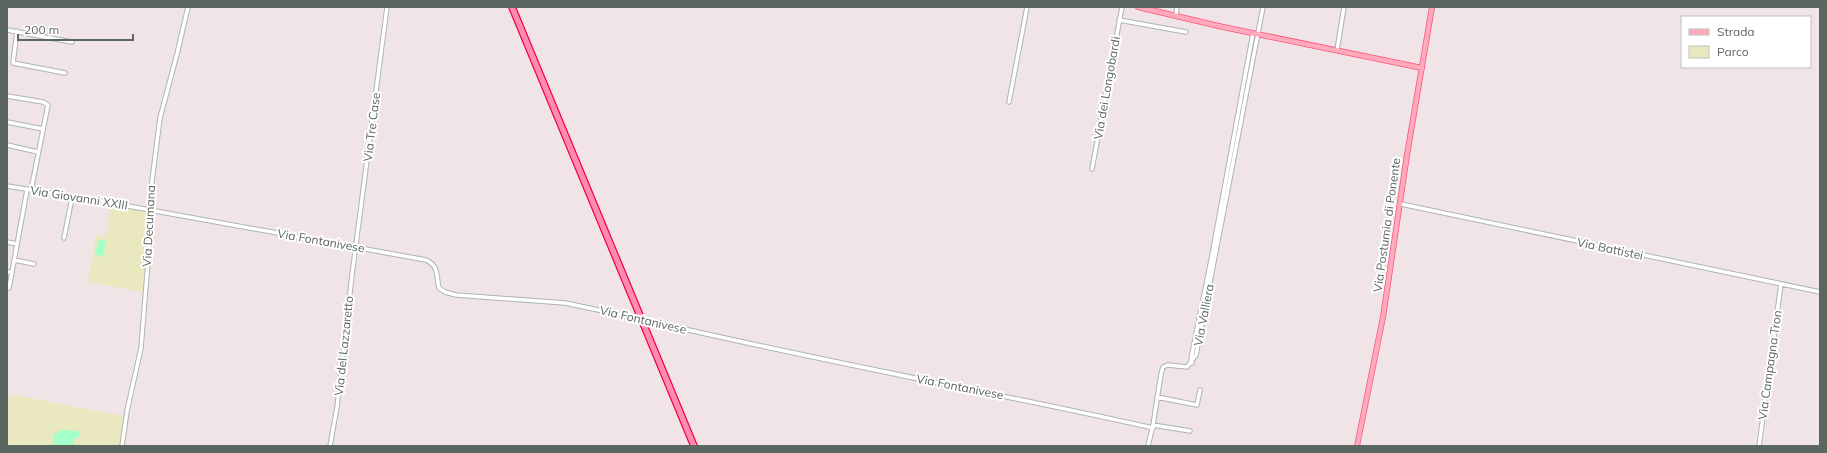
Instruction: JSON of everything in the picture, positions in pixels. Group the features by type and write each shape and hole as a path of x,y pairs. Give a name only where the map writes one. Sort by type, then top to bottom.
{"highway":[{"path":"512,7 694,446"}],"main road":[{"path":"1138,7 1422,68"},
{"name":"Via Postumia di Ponente","path":"1357,446 1383,317 1432,7"}],"street":[{"name":"Via Decumana","path":"122,446 127,411 141,348 152,181 160,118 178,54 188,7"},
{"name":"Via Tre Case","path":"356,247 387,7"},
{"path":"1009,102 1027,7"},
{"name":"Via dei Longobardi","path":"1092,169 1122,7"},
{"path":"1176,15 1177,7"},
{"name":"Via Valliera","path":"1157,397 1163,367 1168,365 1187,367 1192,363 1190,359 1212,255 1255,33 1263,7"},
{"path":"1337,50 1344,7"},
{"path":"1120,20 1186,32"},
{"path":"7,30 72,42"},
{"path":"16,31 13,63 65,73"},
{"path":"7,96 43,102 48,105 9,288"},
{"path":"7,122 43,129"},
{"path":"7,145 38,152"},
{"name":"Via Giovanni XXIII","path":"7,186 151,210"},
{"path":"64,238 72,198"},
{"name":"Via Battistei","path":"1401,204 1820,292"},
{"name":"Via Fontanivese","path":"151,210 426,260 434,263 438,271 439,288 445,292 456,295 565,303 804,356 1153,426 1190,431"},
{"path":"7,242 17,245"},
{"name":"Via del Lazzaretto","path":"330,446 338,407 348,307 356,247"},
{"path":"14,260 34,264"},
{"path":"7,272 12,272"},
{"name":"Via Campagna Tron","path":"1759,446 1781,284"},
{"path":"1148,446 1153,426 1157,397 1197,405 1200,390"}],"green space":[{"path":"111,205 143,210 148,214 144,291 141,292 88,282 96,235 106,237"},
{"path":"14,395 124,416 119,446 7,446 7,397 11,398"}],"shaded area":[{"path":"104,239 107,241 105,243 104,256 102,257 95,254 98,240 102,241"},
{"path":"61,430 79,431 79,437 73,439 75,446 53,446 53,435"}]}
